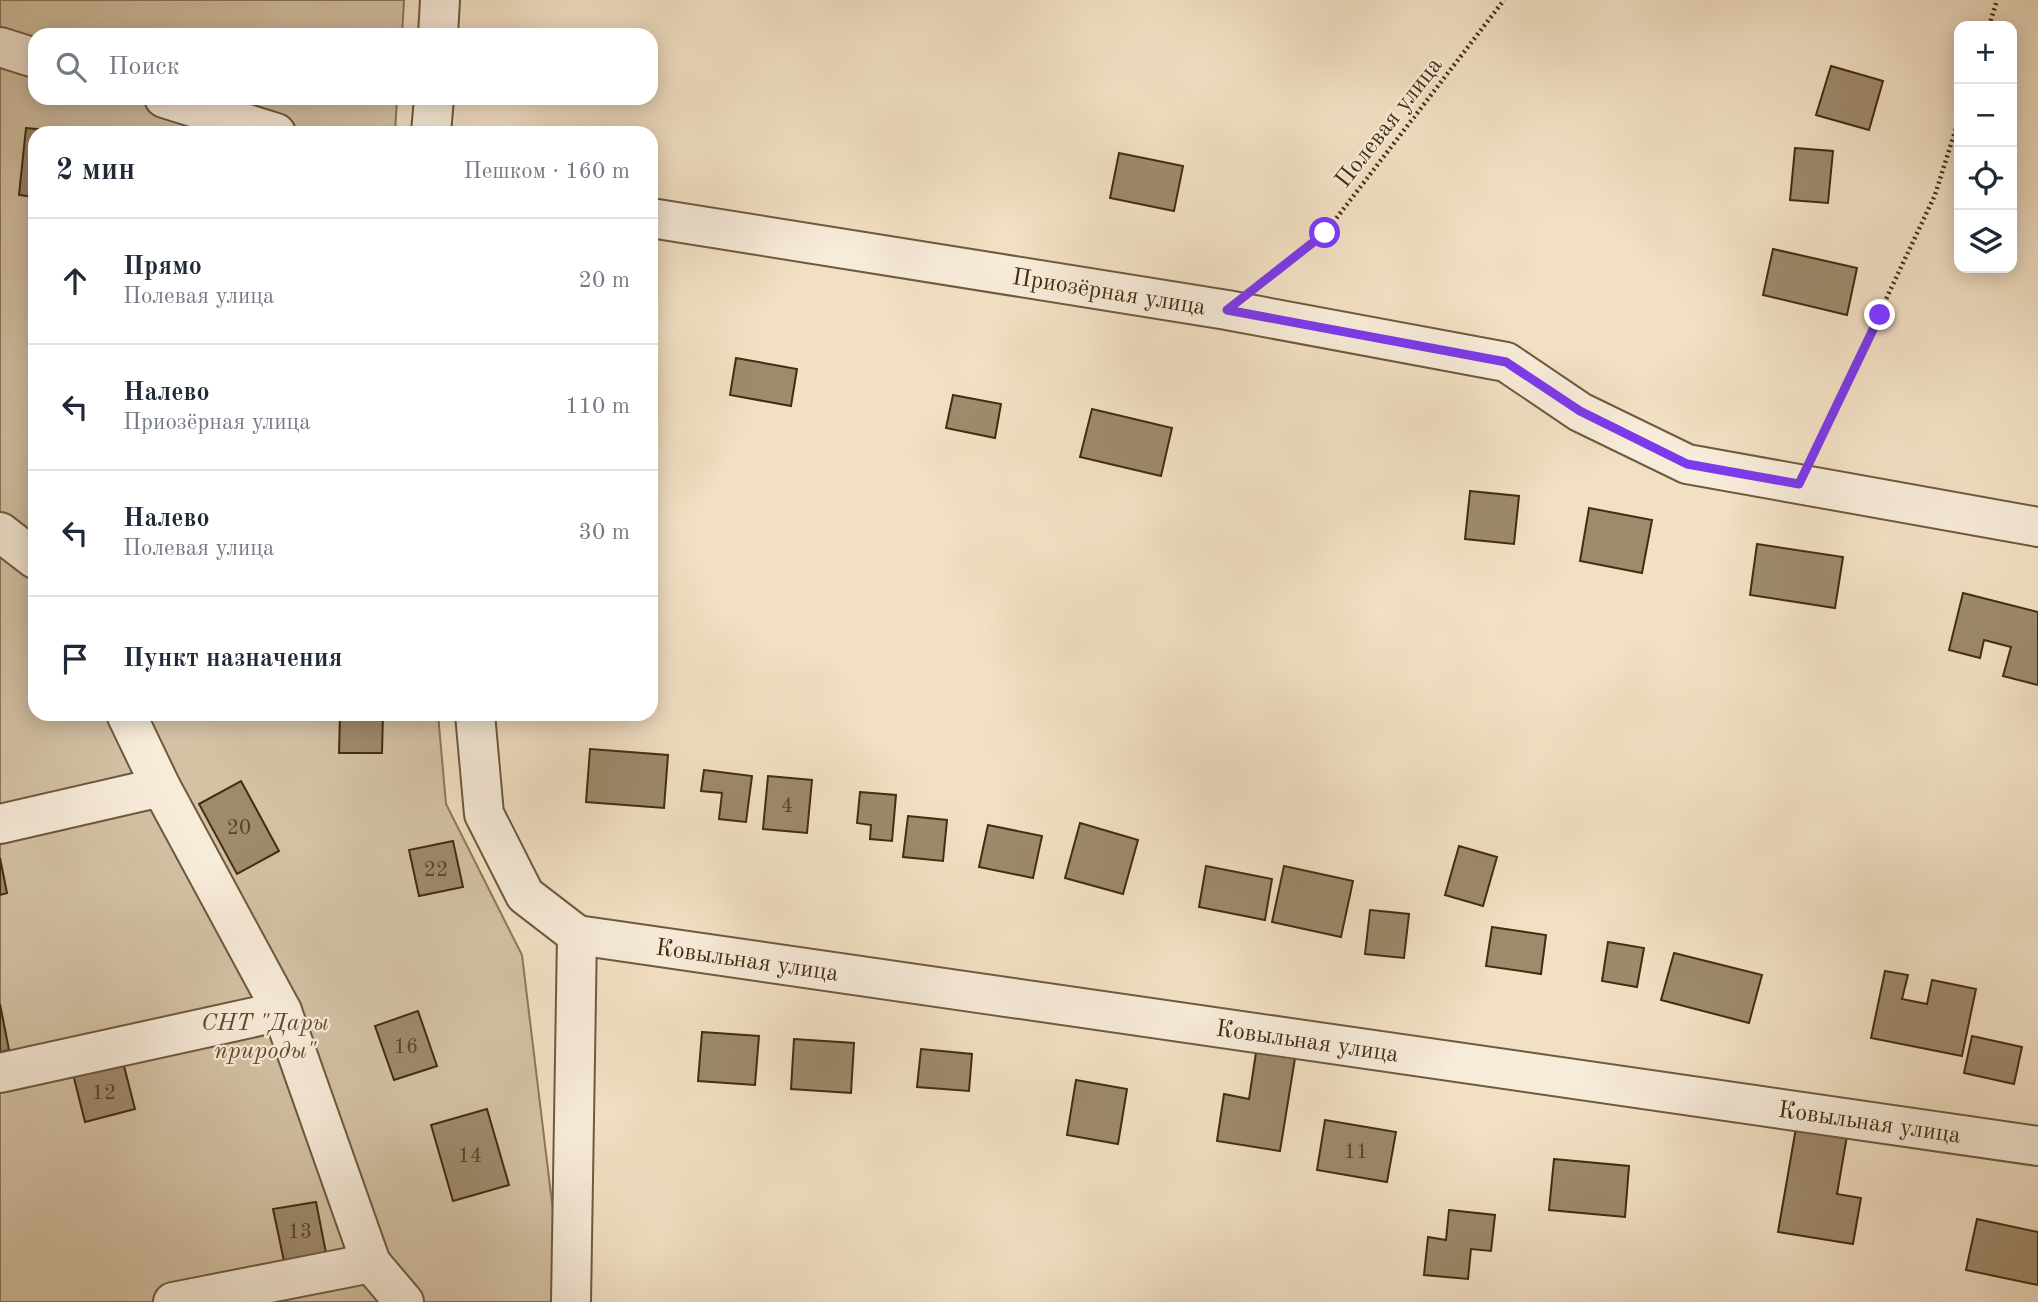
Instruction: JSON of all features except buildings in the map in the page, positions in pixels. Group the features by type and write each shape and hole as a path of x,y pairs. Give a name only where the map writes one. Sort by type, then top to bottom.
{"street":[{"path":"438,28 440,0"},
{"path":"0,47 28,56"},
{"path":"186,105 254,126"},
{"path":"431,126 433,105"},
{"name":"Приозёрная улица","path":"658,219 1227,310 1506,362 1580,411 1687,464 2038,527"},
{"path":"0,532 28,554"},
{"path":"129,721 161,787 282,1011 371,1263 404,1302"},
{"path":"476,721 484,814 525,895 577,935 571,1302"},
{"path":"0,824 161,787"},
{"name":"Ковыльная улица","path":"577,935 2038,1146"},
{"path":"0,1073 282,1011"},
{"path":"173,1302 371,1263"}],"path":[{"name":"Полевая улица","path":"1227,310 1325,233 1504,0"},
{"path":"1991,21 1997,0"},
{"path":"1799,484 1935,195 1954,135"}],"green space":[{"name":"СНТ \"Дары природы\"","path":"0,0 404,0 402,28 28,28 28,105 397,105 395,126 28,126 28,721 439,721 446,804 522,955 564,1302 0,1302"}],"route":[{"path":"1325,233 1227,310 1506,362 1580,411 1687,464 1799,484 1880,315"}]}
